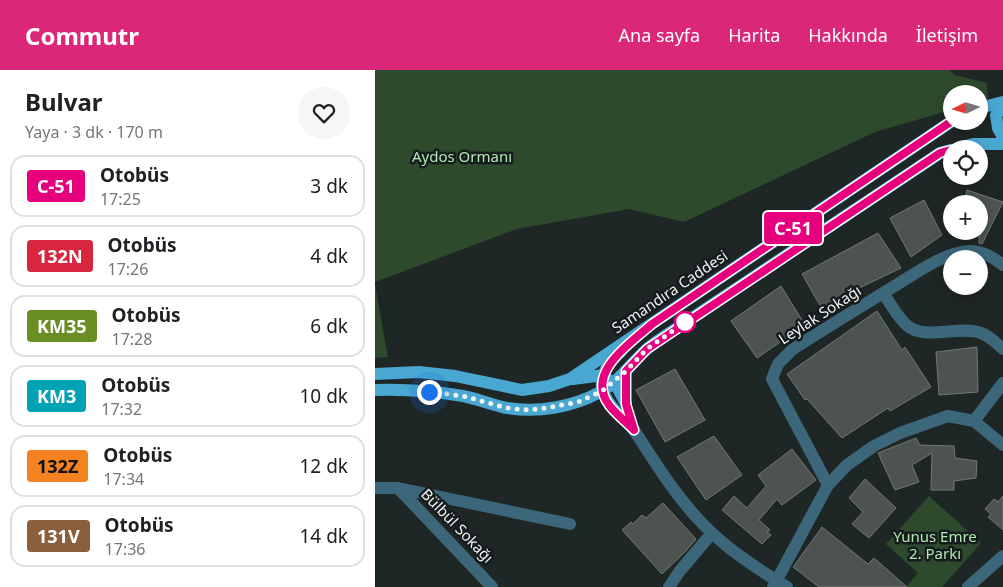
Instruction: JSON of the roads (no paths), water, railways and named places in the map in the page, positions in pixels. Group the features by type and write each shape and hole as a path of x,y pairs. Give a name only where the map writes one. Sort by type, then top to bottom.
{"main road":[{"path":"988,106 1003,102"},
{"path":"1003,106 996,115 998,128 1003,137"},
{"name":"Samandıra Caddesi","path":"375,374 419,372 455,376 522,390 549,386 570,379 943,127"},
{"path":"988,144 1003,144"},
{"path":"570,379 608,378 626,371 647,349 683,324 943,152"},
{"path":"578,402 602,391 608,378 611,361 652,324"},
{"path":"626,371 626,404 634,430"},
{"path":"608,378 626,404"},
{"path":"375,390 412,389 463,396 507,408 528,410 578,402 609,404"},
{"path":"602,391 609,404 634,430"}],"street":[{"name":"Leylak Sokağı","path":"828,486 772,379 778,364 792,350 927,266 968,251 992,256 1003,265"},
{"path":"883,294 903,322 913,329 925,332 975,331 986,335 1003,349"},
{"path":"974,421 1003,383"},
{"path":"634,430 653,461 689,508 712,533 779,585 828,486 847,465 874,446 900,433 948,416 974,421 1003,445"},
{"path":"375,488 398,488 570,524"},
{"name":"Bülbül Sokağı","path":"398,488 492,587"},
{"path":"669,587 679,572 712,533"},
{"path":"968,587 1003,556"}],"park label":[{"name":"Aydos Ormanı","path":"462,157"},
{"name":"Yunus Emre 2. Parkı","path":"935,546"}]}
